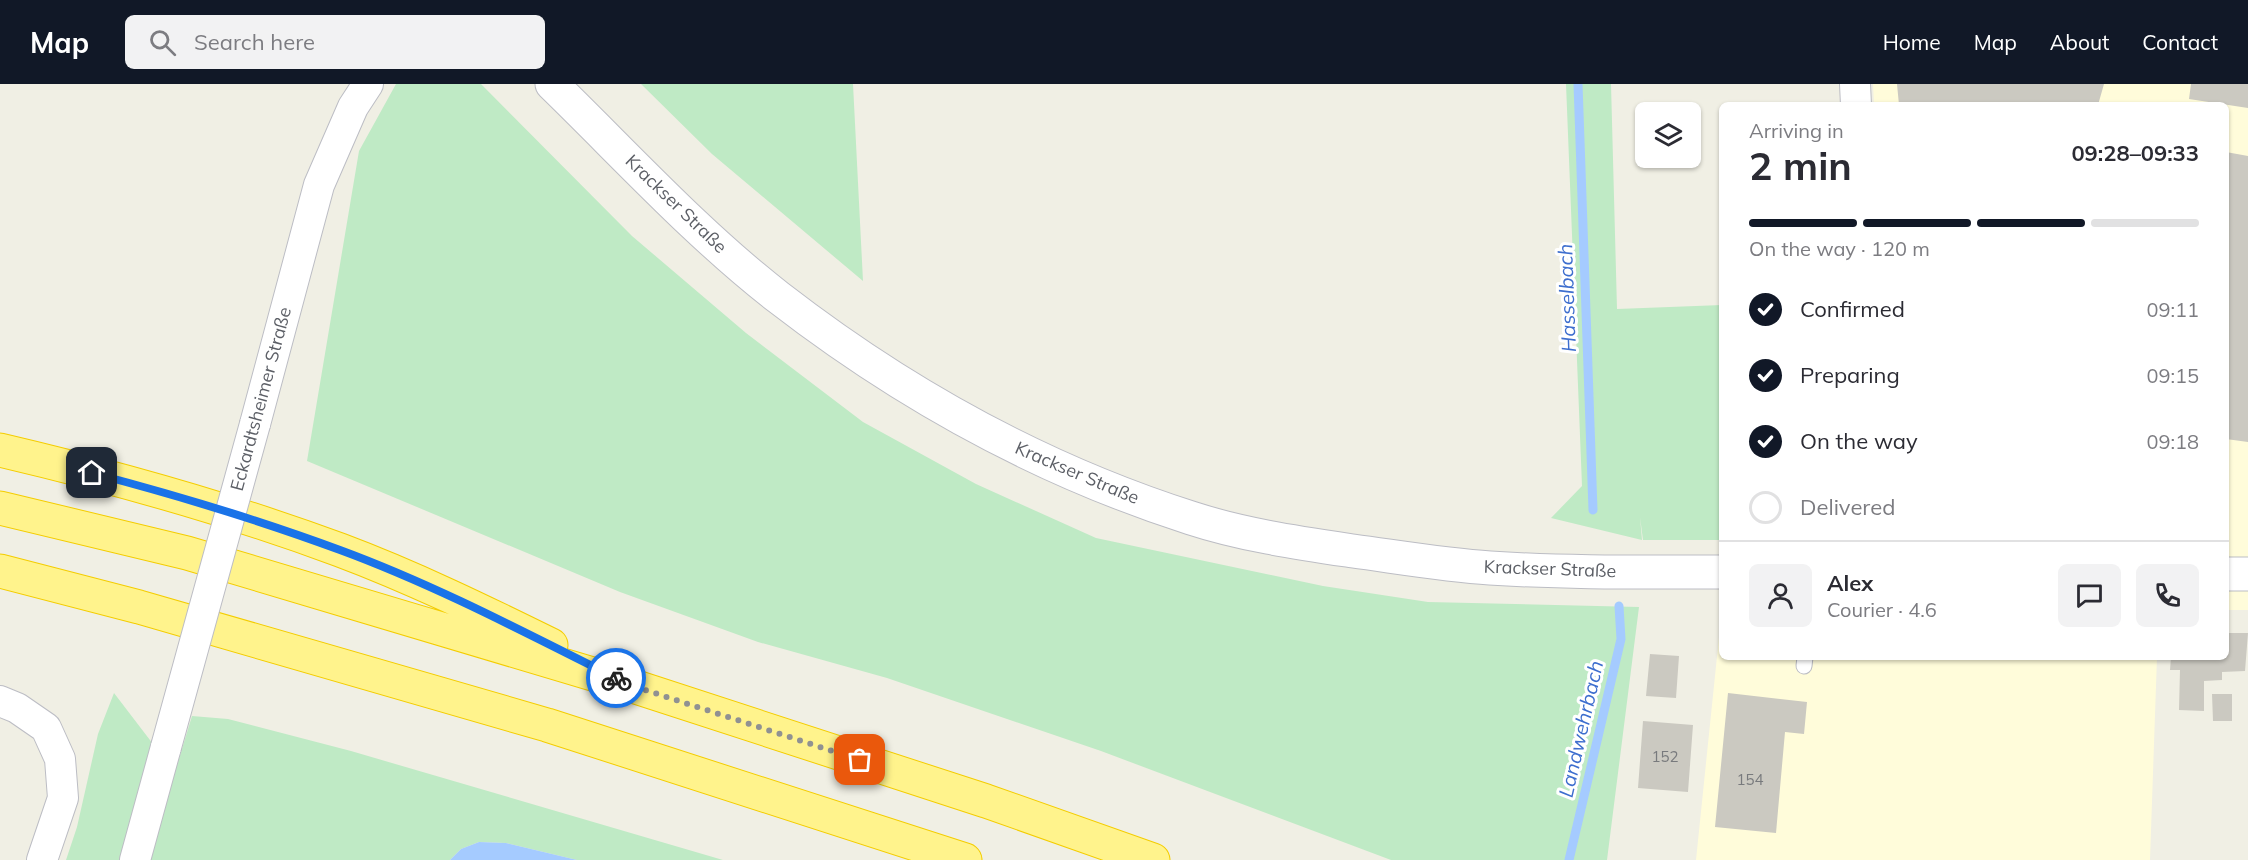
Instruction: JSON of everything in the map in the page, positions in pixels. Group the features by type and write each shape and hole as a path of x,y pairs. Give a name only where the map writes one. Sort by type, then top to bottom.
{"highway":[{"path":"0,450 175,495 341,550 470,605 636,687"},
{"path":"0,508 187,553 636,687 986,801 1153,860"},
{"path":"0,572 225,633 547,725 964,860"},
{"path":"0,594 225,633"}],"street":[{"name":"Eckardtsheimer Straße","path":"135,860 319,185 353,107 368,84"},
{"name":"Krackser Straße","path":"552,84 702,232 777,296 850,350 931,401 1016,448 1102,485 1193,519 1292,542 1379,555 1487,568 1586,572 1719,572"},
{"path":"1855,84 1856,102"},
{"path":"2229,574 2248,574"},
{"path":"0,701 17,708 46,728 60,759 63,798 42,860"}],"shaded area":[{"path":"1873,84 2248,84 2248,610 2229,610 2229,102 1874,102"},
{"path":"1719,637 1719,660 2157,660 2150,860 1696,860"}],"green space":[{"path":"396,84 481,84 632,236 746,333 863,422 976,484 1096,538 1323,586 1428,602 1639,607 1607,860 1391,860 1101,751 887,678 758,642 620,592 307,461 359,151"},
{"path":"641,84 853,84 863,281 712,154"},
{"path":"1566,84 1611,84 1617,309 1719,305 1719,540 1643,540 1640,517 1642,540 1551,518 1582,486"},
{"path":"114,693 153,744 121,860 66,860 77,827 98,734"},
{"path":"192,716 228,719 351,751 723,860 577,860 506,843 479,842 461,849 450,860 148,860"}],"water":[{"path":"479,842 506,843 577,860 450,860 461,849"}],"building":[{"path":"1897,84 2104,84 2099,102 1899,102"},
{"path":"2191,84 2248,84 2248,108 2229,105 2229,102 2189,99"},
{"path":"2229,153 2248,156 2248,442 2229,439"},
{"path":"2229,633 2248,633 2245,671 2222,672 2222,680 2204,681 2204,711 2179,710 2180,670 2170,670 2171,660 2229,660"},
{"path":"1650,654 1679,656 1676,698 1646,696"},
{"path":"1728,693 1807,702 1804,734 1785,732 1776,833 1715,827"},
{"path":"2212,694 2232,694 2232,721 2213,721"},
{"path":"1643,721 1693,725 1688,792 1638,788"}],"waterway":[{"name":"Hasselbach","path":"1578,84 1593,510"},
{"name":"Landwehrbach","path":"1569,860 1621,639 1619,606"}],"way so far":[{"path":"616,678 636,687 860,760"}],"route":[{"path":"92,473 175,495 341,550 470,605 616,678"}]}
